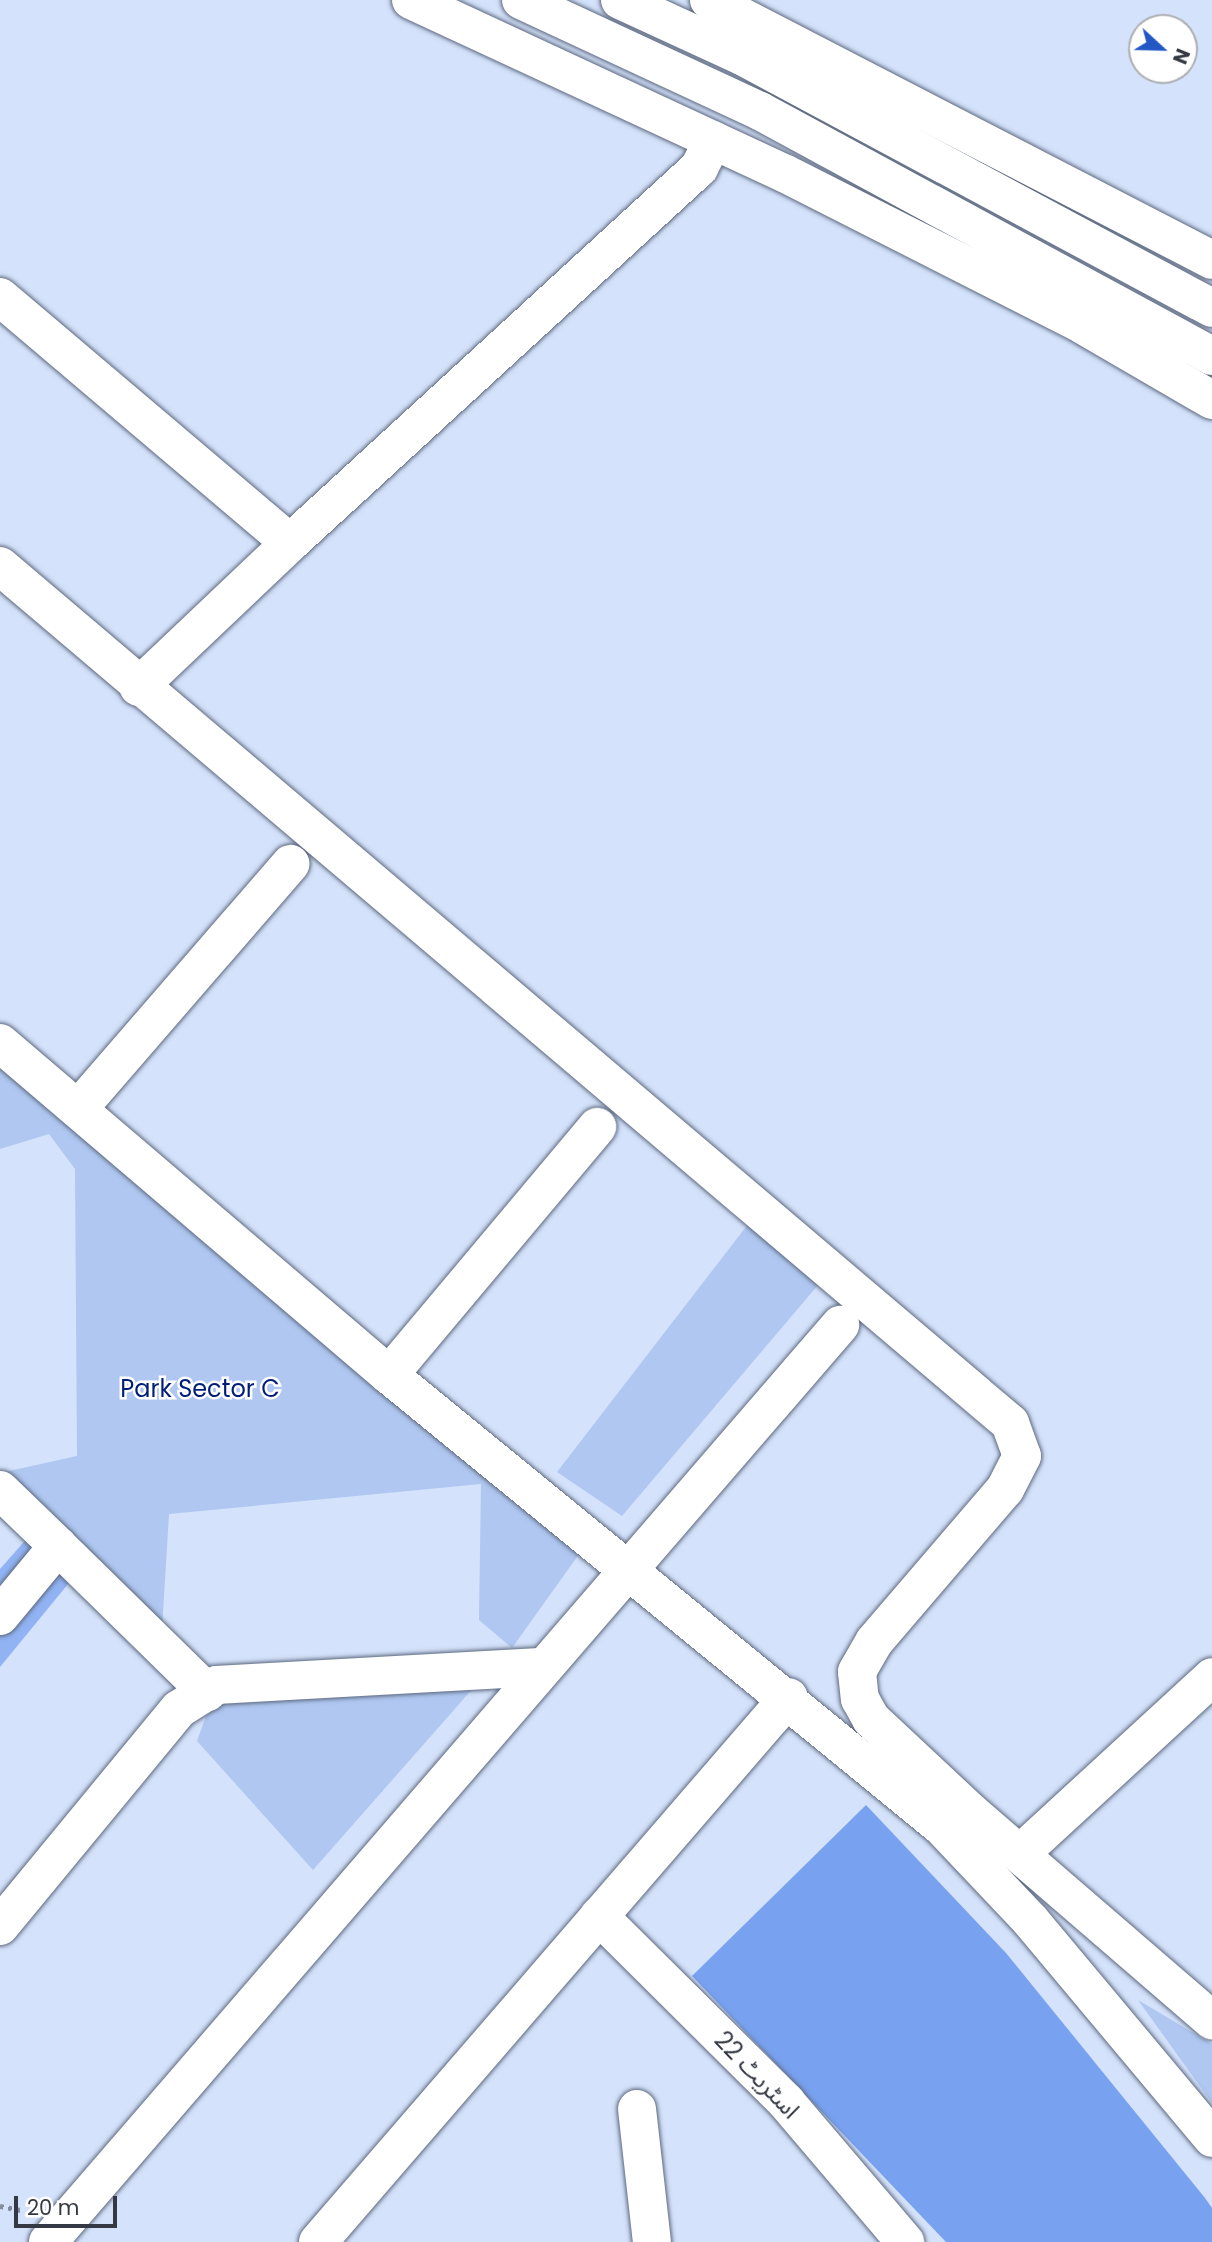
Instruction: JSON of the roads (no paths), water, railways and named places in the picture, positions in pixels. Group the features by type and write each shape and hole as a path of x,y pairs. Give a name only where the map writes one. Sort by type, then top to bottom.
{"street":[{"path":"411,0 713,140 1083,325 1212,400"},
{"path":"521,0 760,111 1212,356"},
{"path":"620,0 742,56 1212,308"},
{"path":"709,0 1212,260"},
{"path":"138,687 290,543 699,168 713,140"},
{"path":"0,297 290,543"},
{"path":"0,566 138,687 1010,1423 1022,1457 1005,1489 874,1642 857,1672 860,1699 871,1719 1212,2021"},
{"path":"79,1108 290,864"},
{"path":"0,1042 388,1375 631,1567 942,1827 1030,1920 1212,2138"},
{"path":"388,1375 597,1127"},
{"path":"48,2242 840,1325"},
{"path":"0,1490 207,1692"},
{"path":"0,1616 58,1546"},
{"path":"0,1926 179,1709 217,1685 544,1667"},
{"path":"1022,1852 1212,1677"},
{"path":"317,2242 789,1697"},
{"name":"اسٹریٹ 22","path":"599,1916 786,2102 905,2242"},
{"path":"637,2109 652,2242"}],"park label":[{"name":"Park Sector C","path":"200,1389"}]}
